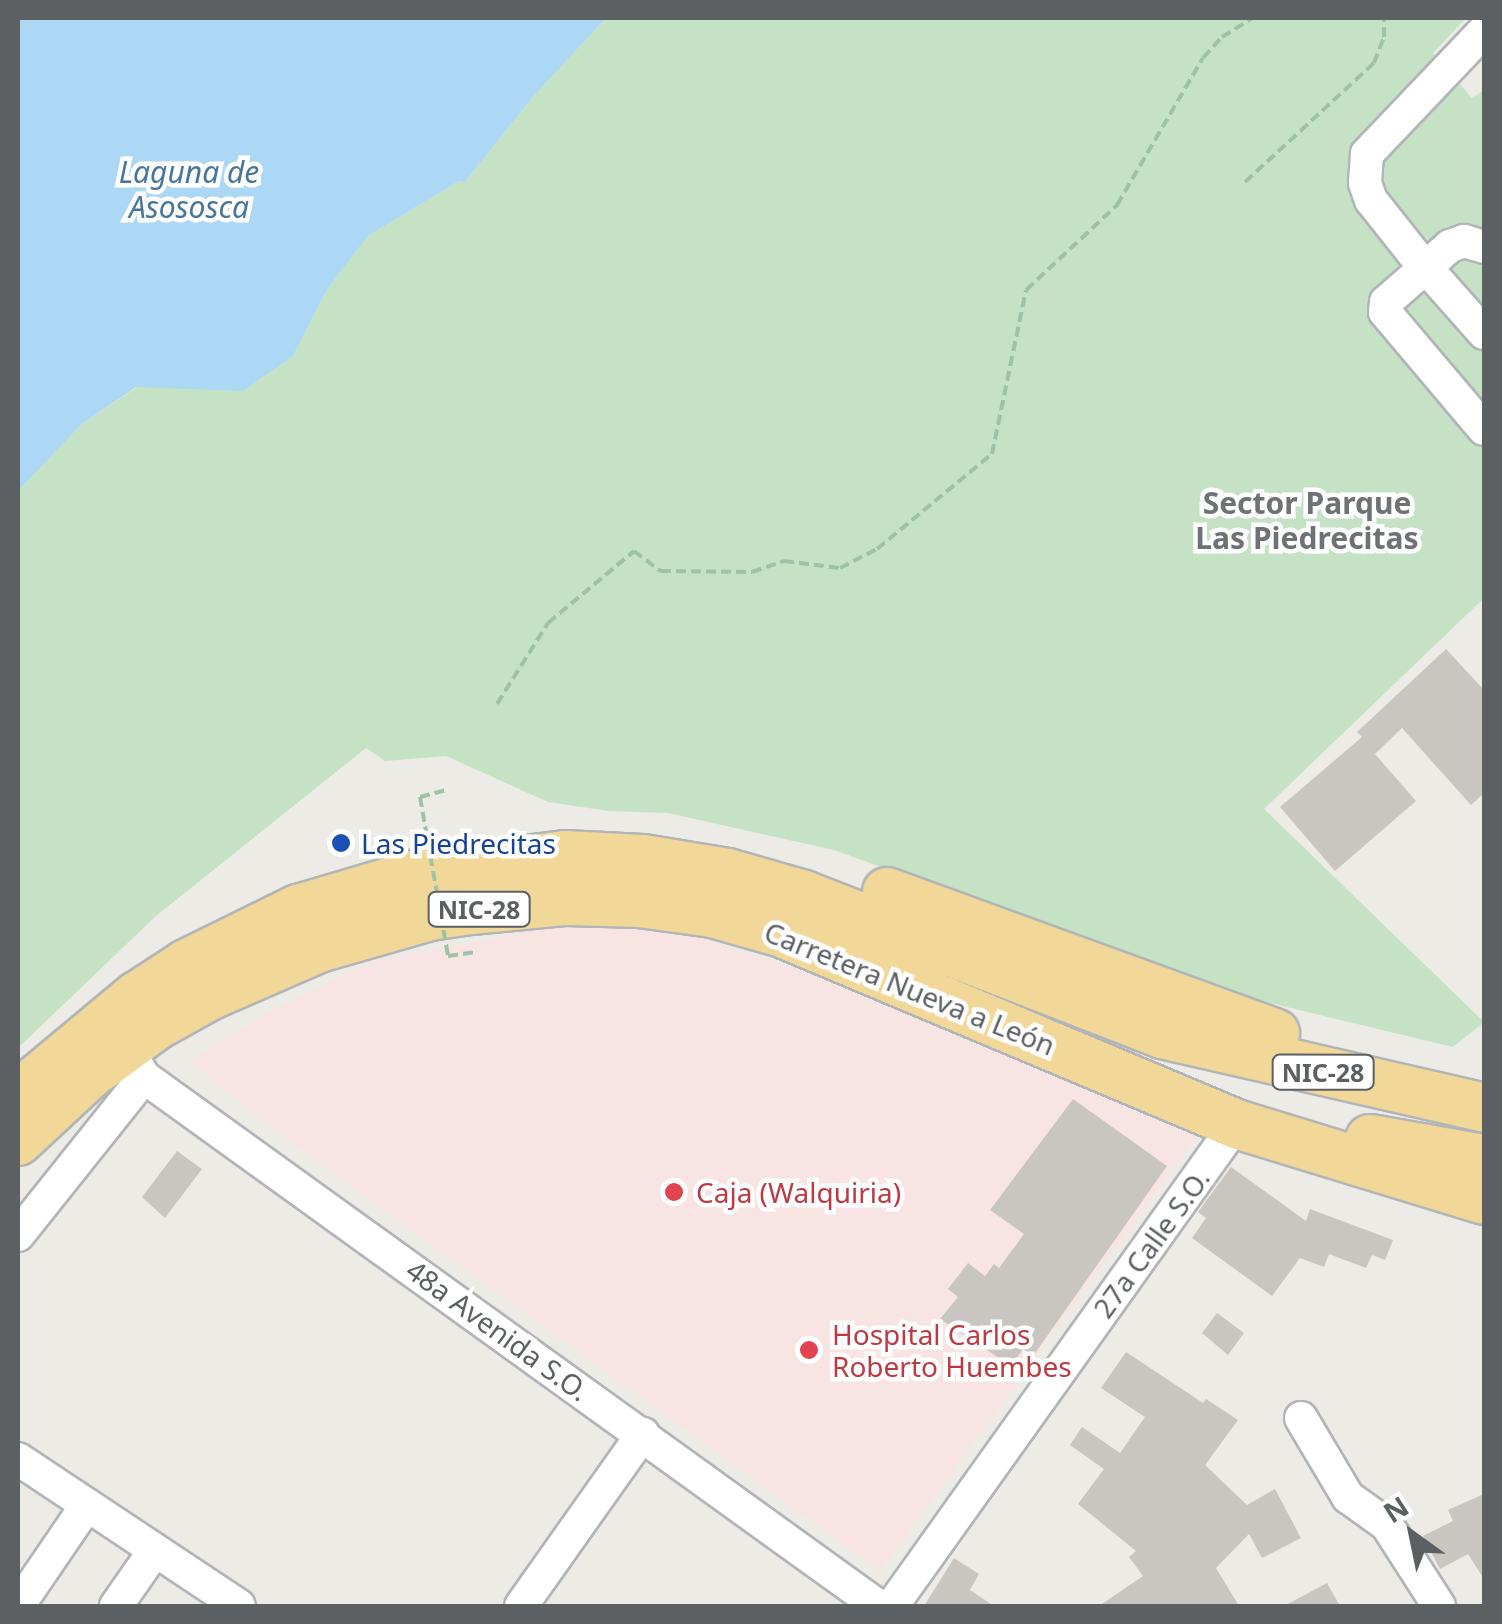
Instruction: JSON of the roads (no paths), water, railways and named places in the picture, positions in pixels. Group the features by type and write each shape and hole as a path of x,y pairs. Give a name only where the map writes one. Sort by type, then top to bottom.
{"highway":[{"path":"186,964 235,924 278,898 353,866 419,847 480,833 576,828 690,838 879,889 1330,1052 1484,1094"},
{"name":"Carretera Nueva a León","path":"18,1095 98,1026 186,964 298,909 362,887 489,862 565,855 624,858 728,873 804,895 1162,1034 1484,1108"},
{"path":"18,1116 98,1050 135,1061 138,1020 150,1009 251,952 348,913 439,891 489,862"},
{"name":"Carretera Nueva a León","path":"18,1141 135,1061 209,996 319,948 430,916 471,910 567,901 640,902 712,914 852,959 1236,1124 1484,1200"},
{"path":"852,959 1296,1119 1365,1138 1484,1159"}],"street":[{"path":"1484,31 1444,78 1368,154 1365,183 1371,200 1484,333"},
{"path":"1444,78 1484,61"},
{"path":"1484,246 1464,241 1450,246 1386,302 1385,312 1484,429"},
{"path":"18,1235 135,1061"},
{"name":"48a Avenida S.O.","path":"135,1061 878,1606"},
{"name":"27a Calle S.O.","path":"892,1606 1236,1124"},
{"path":"1301,1418 1348,1497 1387,1525 1438,1606"},
{"path":"521,1606 643,1434"},
{"path":"18,1459 239,1606"},
{"path":"18,1606 87,1505"},
{"path":"116,1606 155,1550"}],"water":[{"name":"Laguna de Asososca","path":"18,18 606,18 532,98 465,182 459,181 368,236 328,288 293,356 243,391 136,387 83,423 18,491"}],"place":[{"name":"Las Piedrecitas","path":"341,843"},
{"name":"Caja (Walquiria)","path":"674,1192"},
{"name":"Hospital Carlos Roberto Huembes","path":"809,1350"}],"district":[{"name":"Sector Parque Las Piedrecitas","path":"1307,520"}]}
